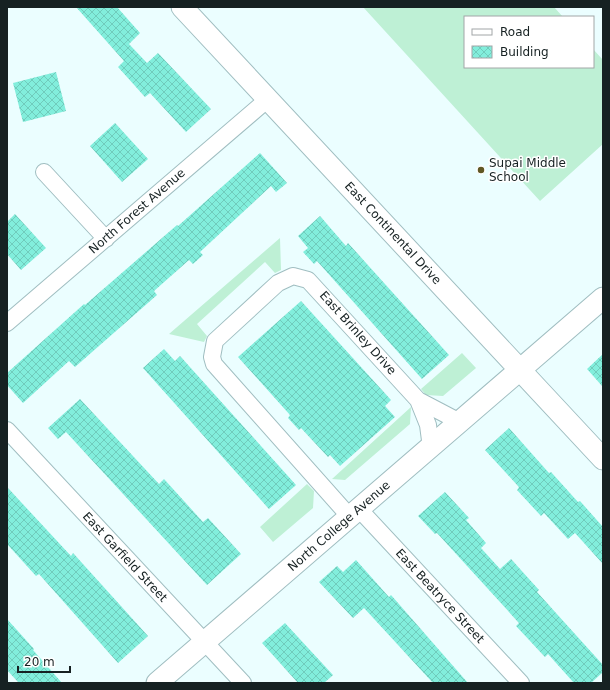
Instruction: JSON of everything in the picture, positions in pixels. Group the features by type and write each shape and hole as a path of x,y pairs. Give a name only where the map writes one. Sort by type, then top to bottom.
{"street":[{"name":"East Continental Drive","path":"182,7 522,370 603,459"},
{"name":"North Forest Avenue","path":"7,323 268,99"},
{"path":"44,172 106,239"},
{"name":"East Brinley Drive","path":"212,348 220,335 278,283 293,276 304,278 314,284 418,400 440,413 460,422"},
{"name":"North College Avenue","path":"157,683 522,370 603,298"},
{"name":"East Beatryce Street","path":"212,348 214,364 218,371 521,683"},
{"name":"East Brinley Drive","path":"418,400 428,425 431,448"},
{"name":"East Garfield Street","path":"7,430 243,683"}],"green space":[{"path":"363,7 554,7 562,16 464,16 464,68 594,68 594,50 603,60 603,144 540,201"},
{"path":"280,238 281,270 275,273 265,262 197,324 207,336 204,342 169,334"},
{"path":"462,353 476,368 443,396 426,395 421,389"},
{"path":"411,407 410,424 345,480 332,479"},
{"path":"307,484 314,491 313,508 273,542 260,527"}],"building":[{"path":"76,7 117,7 140,33 129,44 147,63 158,53 211,109 186,132 150,93 145,97 118,67 124,61"},
{"path":"56,72 66,111 23,122 13,83"},
{"path":"115,123 148,159 122,182 90,146"},
{"path":"260,153 287,183 276,192 271,186 200,252 203,255 193,264 189,260 154,291 157,295 75,367 69,361 23,403 7,385 7,373 84,304 85,305 177,225 178,226"},
{"path":"15,214 46,248 21,270 7,254 7,222"},
{"path":"320,216 346,246 348,243 449,355 422,379 317,261 314,264 303,252 308,248 298,236"},
{"path":"301,301 391,400 385,406 395,417 340,466 330,455 328,457 301,428 299,430 288,418 290,415 238,357"},
{"path":"164,349 175,361 180,356 296,485 269,509 143,368"},
{"path":"603,354 603,387 587,369"},
{"path":"80,399 159,484 164,479 203,522 208,518 241,554 207,585 66,432 58,439 48,428"},
{"path":"509,428 549,473 551,472 578,502 580,501 603,527 603,564 575,533 568,539 544,513 541,516 517,490 519,487 485,450"},
{"path":"7,487 71,556 73,553 148,636 118,663 39,574 36,576 7,544"},
{"path":"445,492 469,518 466,520 486,543 481,548 500,569 511,559 539,590 537,592 603,665 603,672 591,683 574,683 548,654 545,657 516,626 519,623 437,533 435,534 418,516"},
{"path":"356,560 389,597 391,595 468,683 433,683 364,608 353,618 319,582 337,566 343,572"},
{"path":"7,619 62,683 19,683 7,670"},
{"path":"285,623 333,675 324,683 298,683 262,643"}],"place":[{"name":"Supai Middle School","path":"481,170"}]}
